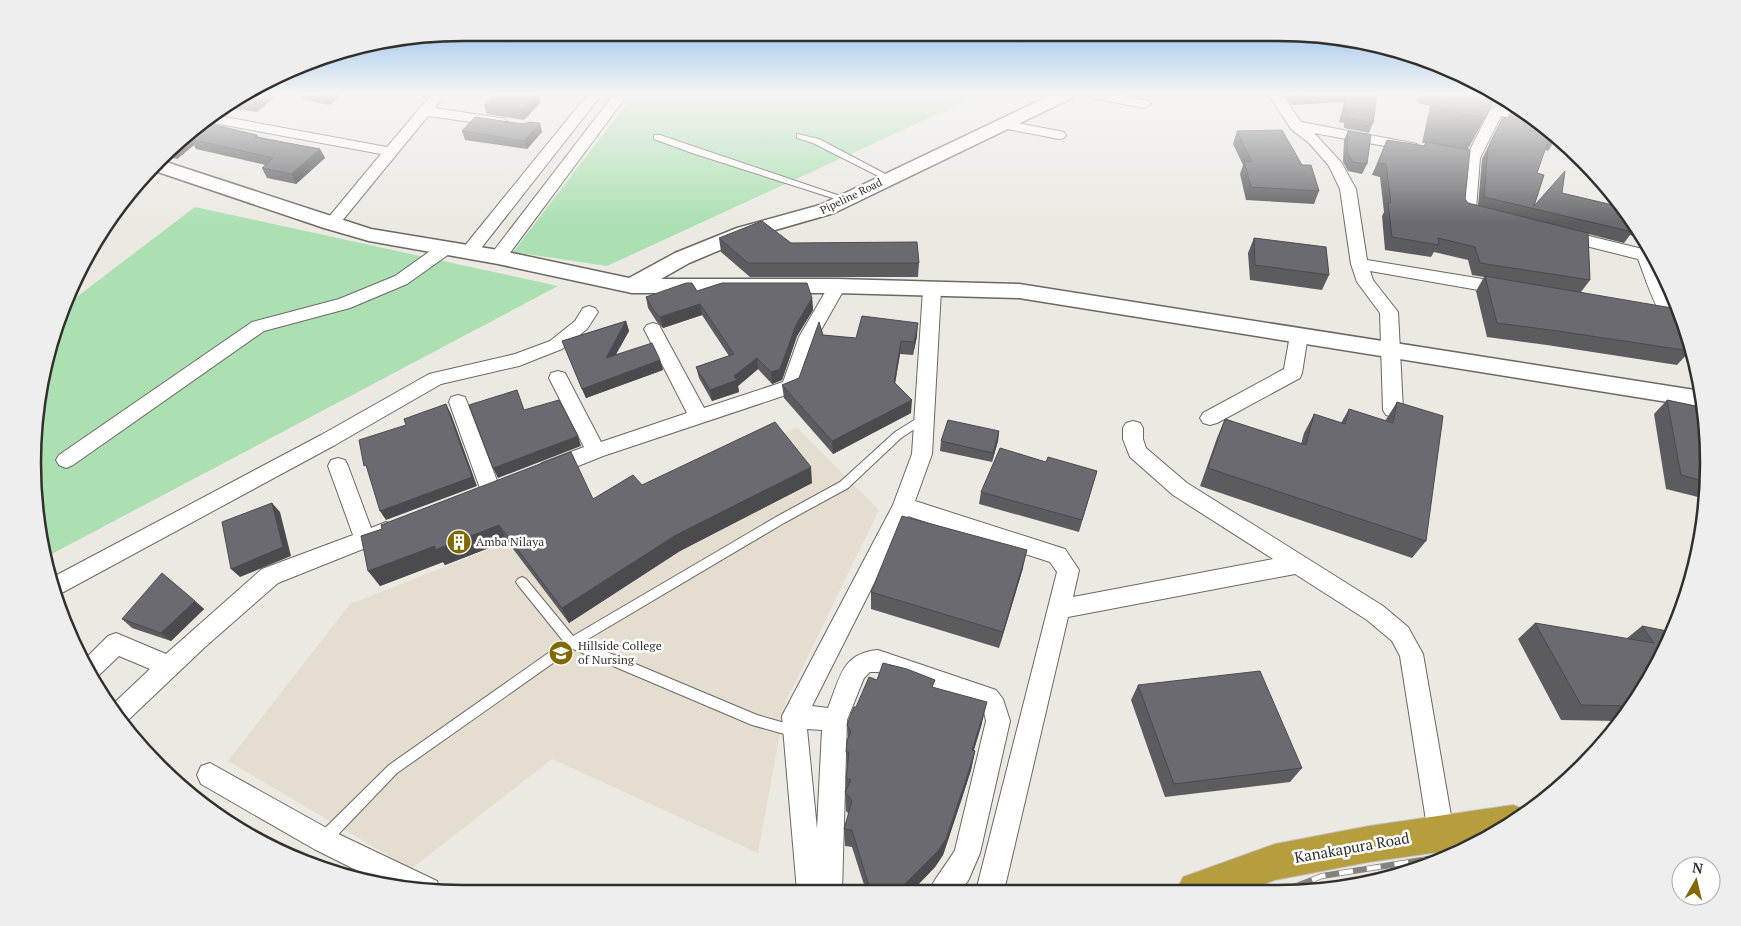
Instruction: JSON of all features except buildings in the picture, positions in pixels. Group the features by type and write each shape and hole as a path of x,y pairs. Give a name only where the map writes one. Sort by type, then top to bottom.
{"highway":[{"name":"Kanakapura Road","path":"1210,885 1275,862 1368,844 1493,826"}],"street":[{"path":"312,137 392,152"},
{"path":"331,224 404,137"},
{"path":"468,252 560,137"},
{"path":"498,257 588,137"},
{"name":"Pipeline Road","path":"632,286 682,258 744,232 818,213 974,137"},
{"path":"1310,137 1336,165 1348,189 1359,264 1365,282 1389,312 1392,410"},
{"path":"1358,137 1424,149"},
{"path":"1480,137 1468,157 1468,212 1506,222"},
{"path":"163,167 331,224 369,234 498,257 632,286 837,286 1019,291 1695,399"},
{"path":"1545,231 1644,255 1670,316 1674,320"},
{"path":"66,460 258,326 344,304 402,280 446,248"},
{"path":"1359,264 1524,292"},
{"path":"458,402 500,488 596,451 791,386 808,337 837,286"},
{"path":"809,885 795,723 902,506 922,454 932,290"},
{"path":"60,584 320,445 436,379 518,360 556,345 581,325 589,312"},
{"path":"1650,313 1670,316"},
{"path":"653,328 699,417"},
{"path":"1210,418 1293,373 1299,335"},
{"path":"558,378 596,451"},
{"path":"1133,428 1133,439 1137,452 1180,489 1375,613 1400,634 1411,654 1441,833"},
{"path":"338,466 365,540"},
{"path":"902,506 1057,555 1068,570 991,885"},
{"path":"122,711 270,576 401,526"},
{"path":"1059,609 1298,564"},
{"path":"93,666 116,643 169,667"},
{"path":"828,885 835,720 855,671 865,662 878,661 984,696 994,704 998,722 967,853 958,872 948,885"},
{"path":"795,723 835,720"},
{"path":"210,775 323,840 406,881"}],"lane":[{"path":"660,137 695,151 845,199"},
{"path":"803,137 823,144 889,178"},
{"path":"323,840 393,769 572,643 780,520 844,485 898,435 925,418"},
{"path":"522,582 572,643 761,723 795,723"}],"shaded area":[{"name":"Hillside College of Nursing","path":"797,428 879,510 786,701 758,853 552,759 411,869 228,761 350,604"}],"green space":[{"path":"601,137 887,137 607,266 513,252"},
{"path":"195,207 558,286 51,554 42,491 42,435 49,381 64,327 75,298"}],"railway":[{"path":"1301,884 1322,876 1418,861"}],"place":[{"name":"Amba Nilaya","path":"459,542"},
{"name":"Hillside College of Nursing","path":"561,653"}]}
